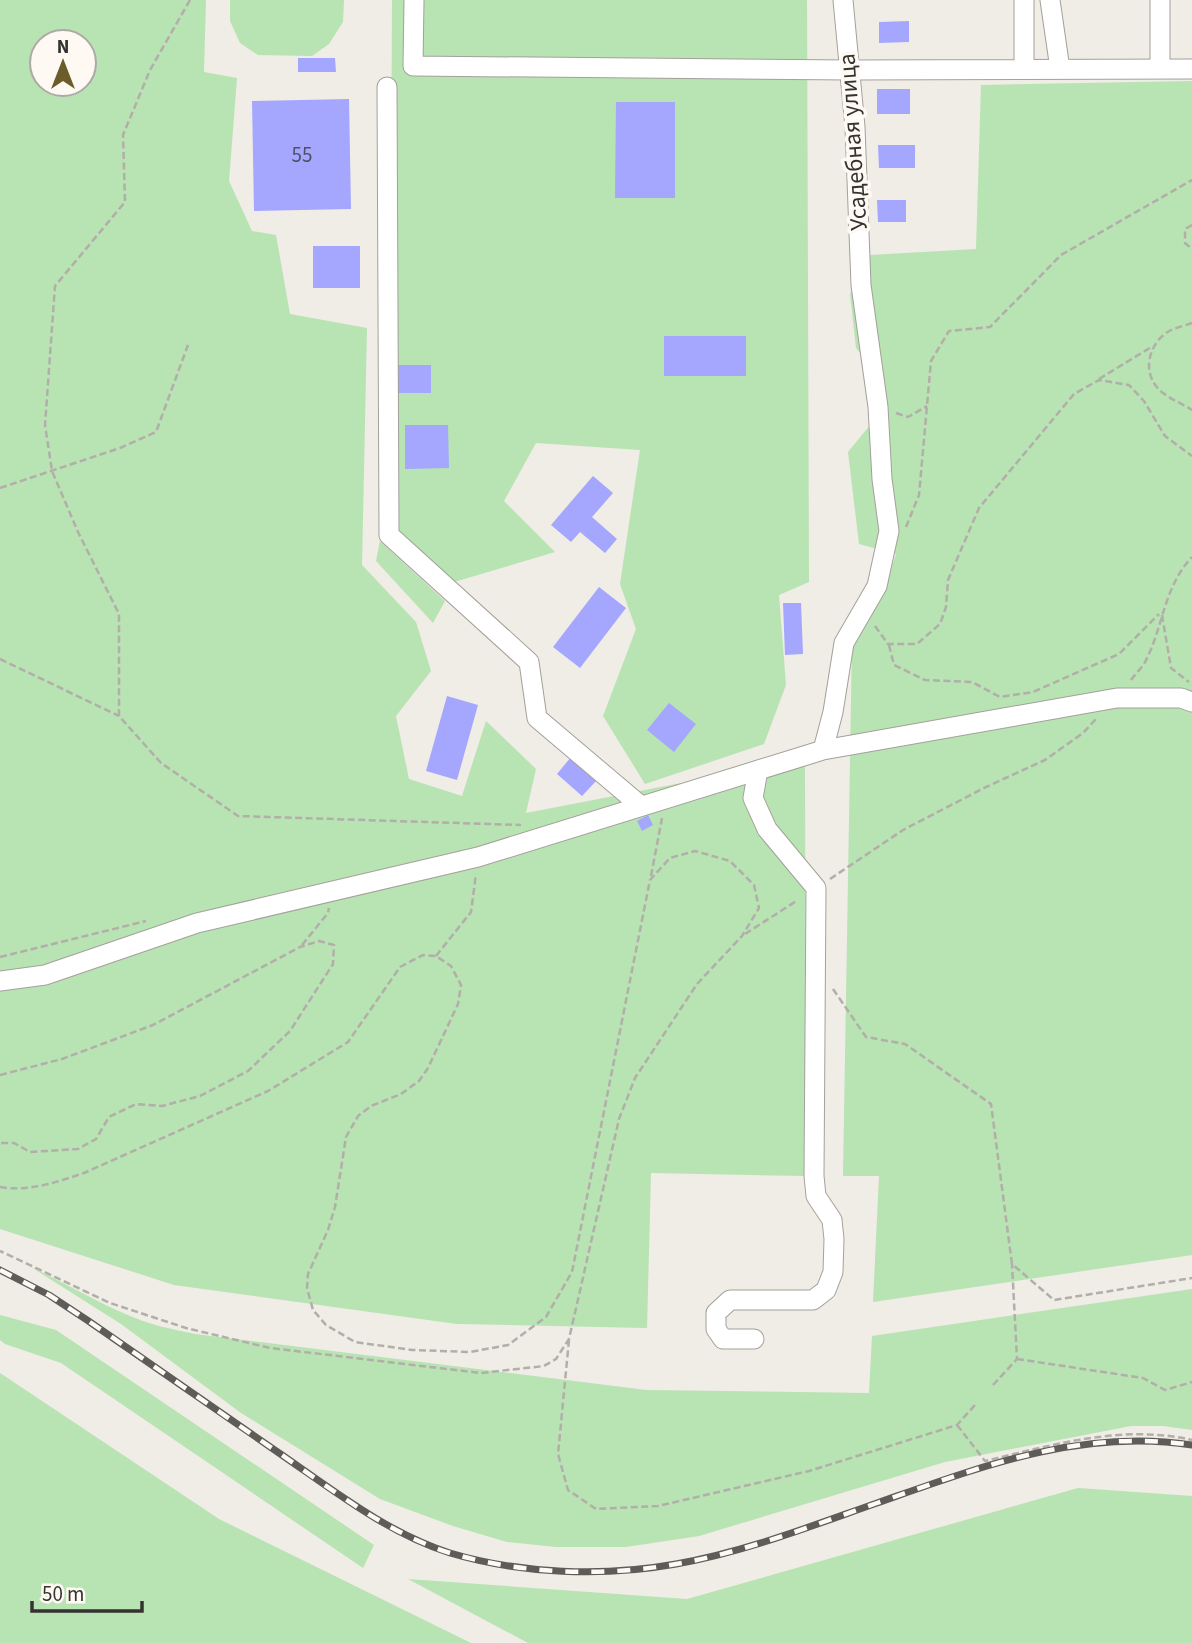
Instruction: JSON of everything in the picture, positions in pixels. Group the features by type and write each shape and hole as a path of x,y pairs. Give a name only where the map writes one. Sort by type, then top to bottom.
{"street":[{"path":"414,0 413,66 849,70 1192,69"},
{"name":"Усадебная улица","path":"823,750 833,712 844,643 877,586 889,531 877,407 861,285 855,127 843,0"},
{"path":"1024,0 1024,69"},
{"path":"1160,0 1160,69"},
{"path":"1024,29 1053,4"},
{"path":"1053,4 1060,69"},
{"path":"387,87 388,535 529,662 537,718 641,806"},
{"path":"0,981 44,975 197,923 478,858 823,750 1117,698 1181,698 1192,702"},
{"path":"754,1339 723,1339 716,1329 716,1312 730,1300 813,1300 826,1290 833,1272 834,1239 832,1220 816,1196 814,1175 816,888 767,829 753,798 758,770"}],"path":[{"path":"119,716 119,614 78,532 52,471 45,425 55,286 125,202 123,135 149,70 190,0"},
{"path":"905,529 919,495 931,361 949,331 990,327 1061,255 1192,180"},
{"path":"1192,225 1185,229 1185,243 1192,249"},
{"path":"1088,386 1153,346 1168,331 1192,323"},
{"path":"0,488 120,448 156,432 188,345"},
{"path":"1153,346 1148,366 1153,382 1163,393 1192,410"},
{"path":"888,644 917,644 940,624 946,607 948,580 979,508 1074,394 1099,380 1129,385 1144,401 1165,436 1192,456"},
{"path":"877,407 908,417 927,406"},
{"path":"742,936 902,830 1045,761 1083,733 1117,698 1147,660 1162,611 1180,570 1192,557"},
{"path":"875,625 888,644 894,665 925,680 972,682 1000,697 1033,692 1119,654 1162,611"},
{"path":"1162,611 1171,668 1192,685"},
{"path":"0,659 119,716 162,763 238,816 522,825"},
{"path":"0,1187 12,1189 53,1184 268,1091 348,1042 400,967 423,955 436,956 451,966 461,985 458,1004 419,1081 401,1094 371,1106 358,1116 346,1137 335,1208 308,1274 307,1288 313,1310 326,1325 355,1342 412,1350 470,1352 508,1345 546,1317 572,1272 666,799"},
{"path":"650,880 670,858 695,851 730,861 754,885 759,908 742,936 697,984 635,1078 619,1119 569,1339 558,1454 568,1490 596,1509 657,1506 808,1471 957,1425 975,1405"},
{"path":"436,956 471,912 478,858"},
{"path":"300,947 328,913 329,892"},
{"path":"0,1075 62,1059 153,1025 300,947 319,941 334,945 333,964 290,1031 248,1071 201,1096 162,1106 136,1104 109,1117 96,1139 78,1149 30,1152 14,1143 0,1143"},
{"path":"816,965 866,1038 905,1044 991,1104 1012,1264 1017,1359 993,1385"},
{"path":"0,1251 110,1303 186,1328 270,1348 481,1373 544,1366 556,1359 569,1339"},
{"path":"1012,1264 1054,1300 1192,1278"},
{"path":"1017,1359 1143,1378 1165,1390 1192,1382"},
{"path":"957,1425 985,1461 1062,1443 1131,1434 1192,1440"}],"green space":[{"path":"0,0 206,0 204,72 237,78 229,181 252,231 276,235 290,314 367,328 362,565 416,622 431,671 396,716 409,779 462,796 486,721 536,769 526,813 676,784 805,766 806,1176 651,1173 647,1328 457,1324 174,1285 0,1229"},
{"path":"230,0 344,0 343,22 329,44 312,56 258,55 240,43 230,21"},
{"path":"392,0 807,0 809,582 779,595 786,685 764,744 645,784 603,716 636,629 620,584 640,450 536,443 504,501 555,552 444,585 397,528 390,427"},
{"path":"1192,81 1192,1255 873,1302 879,1176 843,1176 852,642 880,601 896,554 859,544 848,452 875,419 875,371 856,348 850,294 870,255 976,249 981,85"},
{"path":"380,541 445,601 433,623 376,561"},
{"path":"31,1267 129,1315 155,1325 195,1334 646,1390 869,1393 872,1336 1192,1289 1192,1430 1131,1426 945,1462 699,1536 626,1547 556,1547 507,1542 453,1526 380,1499 241,1413 121,1324"},
{"path":"0,1315 56,1330 374,1545 363,1568 61,1363 5,1344 0,1340"},
{"path":"0,1373 219,1519 471,1643 0,1643"},
{"path":"1078,1488 1192,1496 1192,1643 528,1643 408,1579 687,1599"}],"building":[{"path":"909,21 909,42 879,43 879,22"},
{"path":"298,58 335,58 336,72 298,72"},
{"path":"877,89 910,89 910,114 877,114"},
{"path":"349,99 351,209 254,211 252,101"},
{"path":"616,102 675,102 675,198 615,198"},
{"path":"878,145 915,145 915,168 879,168"},
{"path":"877,200 906,200 906,222 878,222"},
{"path":"313,246 360,246 360,288 313,288"},
{"path":"664,336 746,336 746,376 664,376"},
{"path":"395,365 431,365 431,393 395,393"},
{"path":"405,425 448,425 449,468 405,469"},
{"path":"593,476 613,493 592,517 617,539 605,553 580,532 571,542 551,525"},
{"path":"599,587 626,608 580,668 553,647"},
{"path":"783,603 801,603 803,654 785,655"},
{"path":"447,696 478,705 457,780 426,771"},
{"path":"669,703 696,724 674,752 647,730"},
{"path":"571,757 597,780 582,796 557,774"},
{"path":"648,815 653,825 642,831 637,821"}],"railway":[{"path":"0,1270 49,1295 87,1320 340,1496 382,1522 450,1553 505,1565 591,1572 676,1564 753,1545 954,1476 1032,1454 1110,1442 1151,1441 1192,1445"}]}
